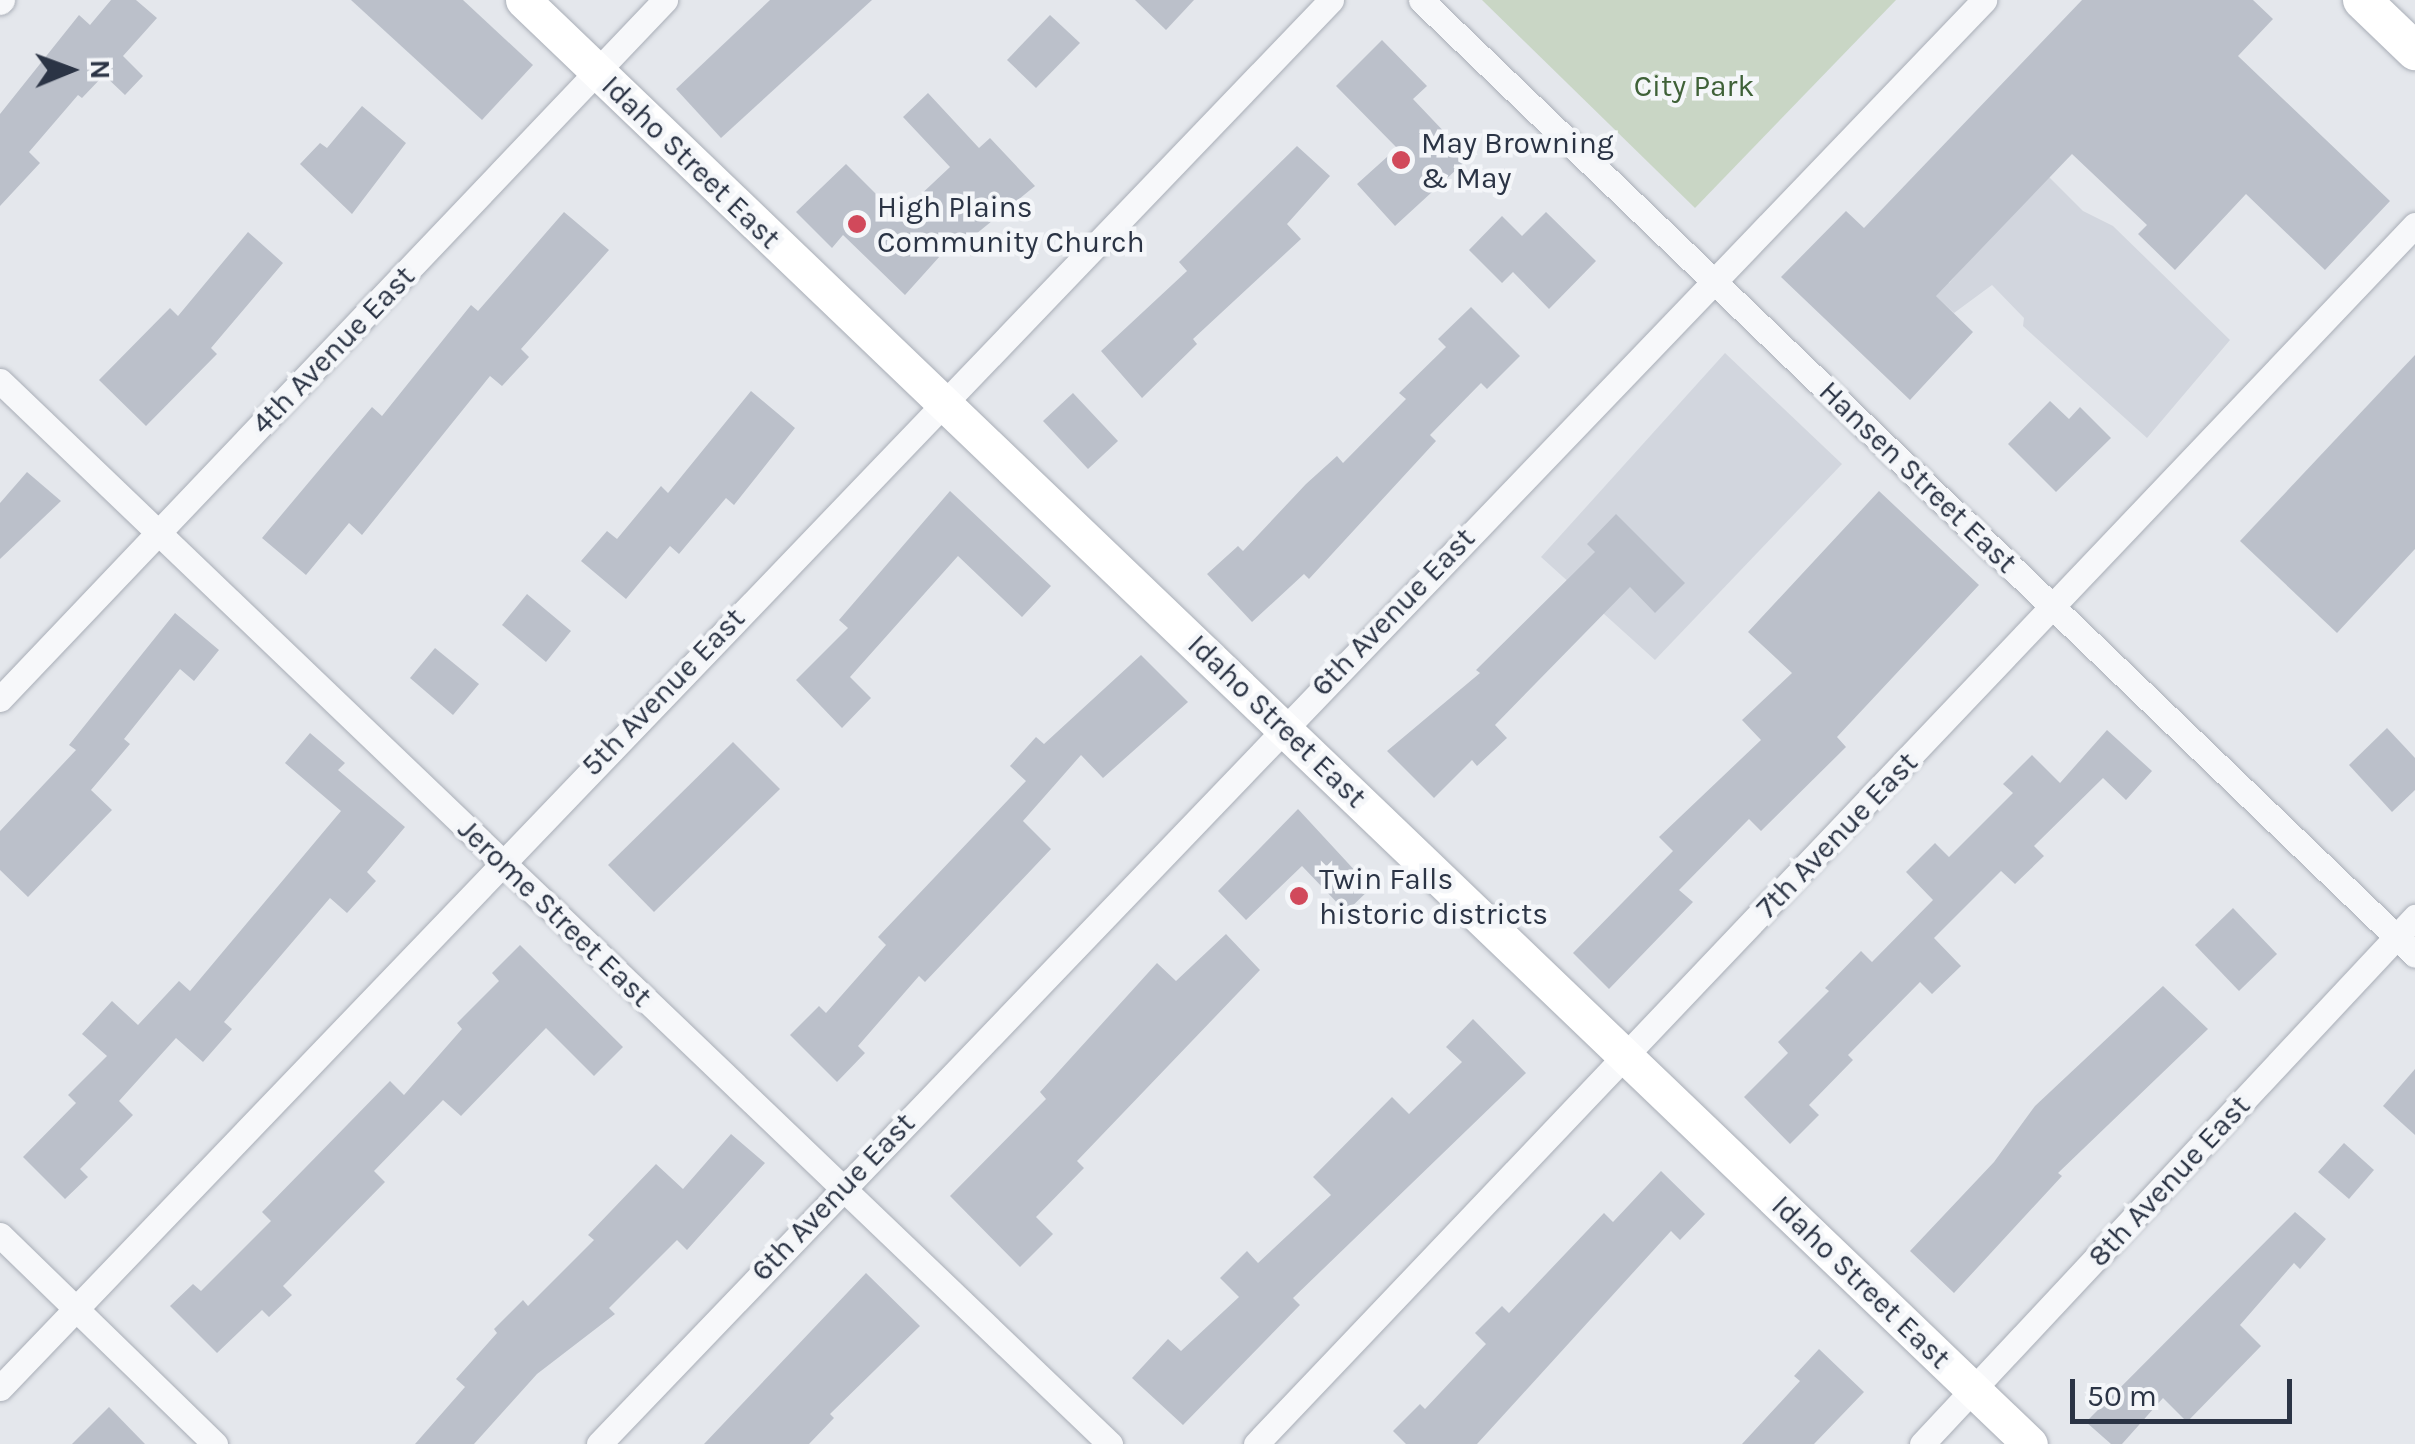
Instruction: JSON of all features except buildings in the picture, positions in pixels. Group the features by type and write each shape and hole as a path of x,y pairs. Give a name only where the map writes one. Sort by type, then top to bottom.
{"main road":[{"path":"2362,0 2415,51"}],"street":[{"name":"Idaho Street East","path":"523,0 2030,1444"},
{"name":"4th Avenue East","path":"0,699 665,0"},
{"name":"5th Avenue East","path":"0,1388 940,400 1331,0"},
{"name":"Hansen Street East","path":"1421,0 2054,608 2406,927 2415,955"},
{"name":"6th Avenue East","path":"599,1444 1283,725 1984,0"},
{"name":"7th Avenue East","path":"1256,1444 2415,225"},
{"name":"Jerome Street East","path":"0,381 1110,1444"},
{"name":"8th Avenue East","path":"1922,1444 2406,927"},
{"path":"0,1235 215,1444"}],"shaded area":[{"path":"2046,174 2083,211 2113,226 2230,340 2147,438 2023,326 2024,318 1992,285 1954,313 1873,237 1886,223 1949,283"},
{"path":"1725,353 1842,464 1655,660 1541,557"}],"green space":[{"name":"City Park","path":"1482,0 1896,0 1695,208"}],"place":[{"name":"May Browning & May","path":"1401,160"},
{"name":"High Plains Community Church","path":"857,224"},
{"name":"Twin Falls historic districts","path":"1299,896"}]}
